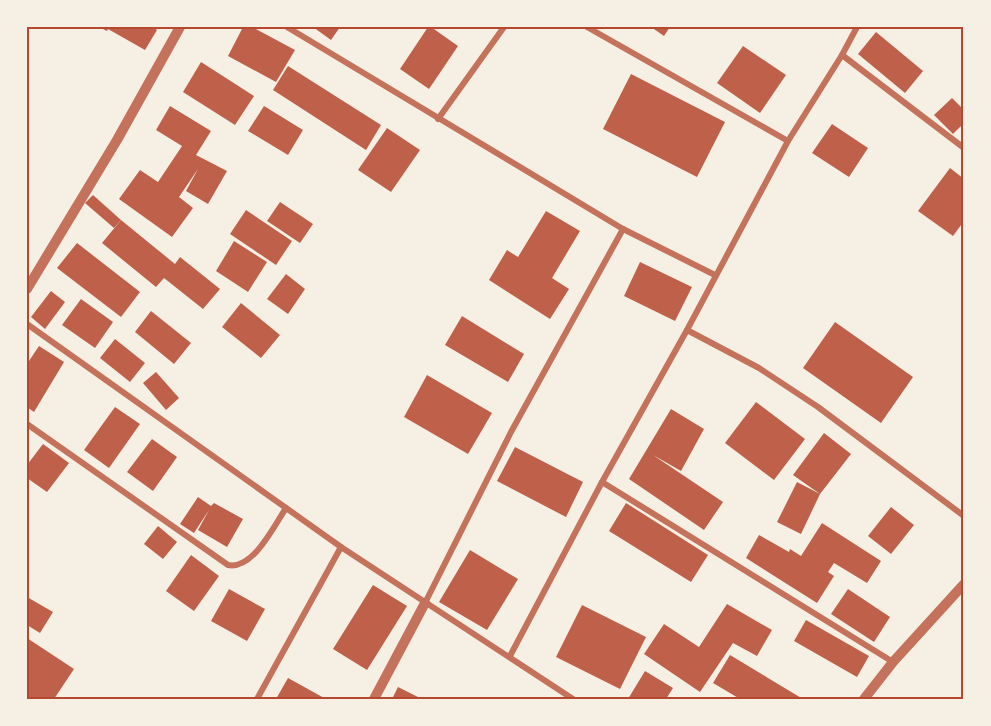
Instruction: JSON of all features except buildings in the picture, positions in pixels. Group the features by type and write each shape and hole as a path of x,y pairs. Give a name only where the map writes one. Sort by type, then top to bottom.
{"street":[{"path":"27,289 117,140 180,27"},
{"path":"287,27 623,229 715,275"},
{"path":"438,119 504,27"},
{"path":"587,27 788,141"},
{"path":"510,656 788,141 857,27"},
{"path":"842,55 964,148"},
{"path":"374,699 511,432 623,229"},
{"path":"27,324 341,547 573,699"},
{"path":"687,330 759,368 818,407 964,516"},
{"path":"27,424 228,565 243,564 254,555 286,508"},
{"path":"602,482 893,662"},
{"path":"257,699 341,547"},
{"path":"864,699 893,662 964,584"}]}
